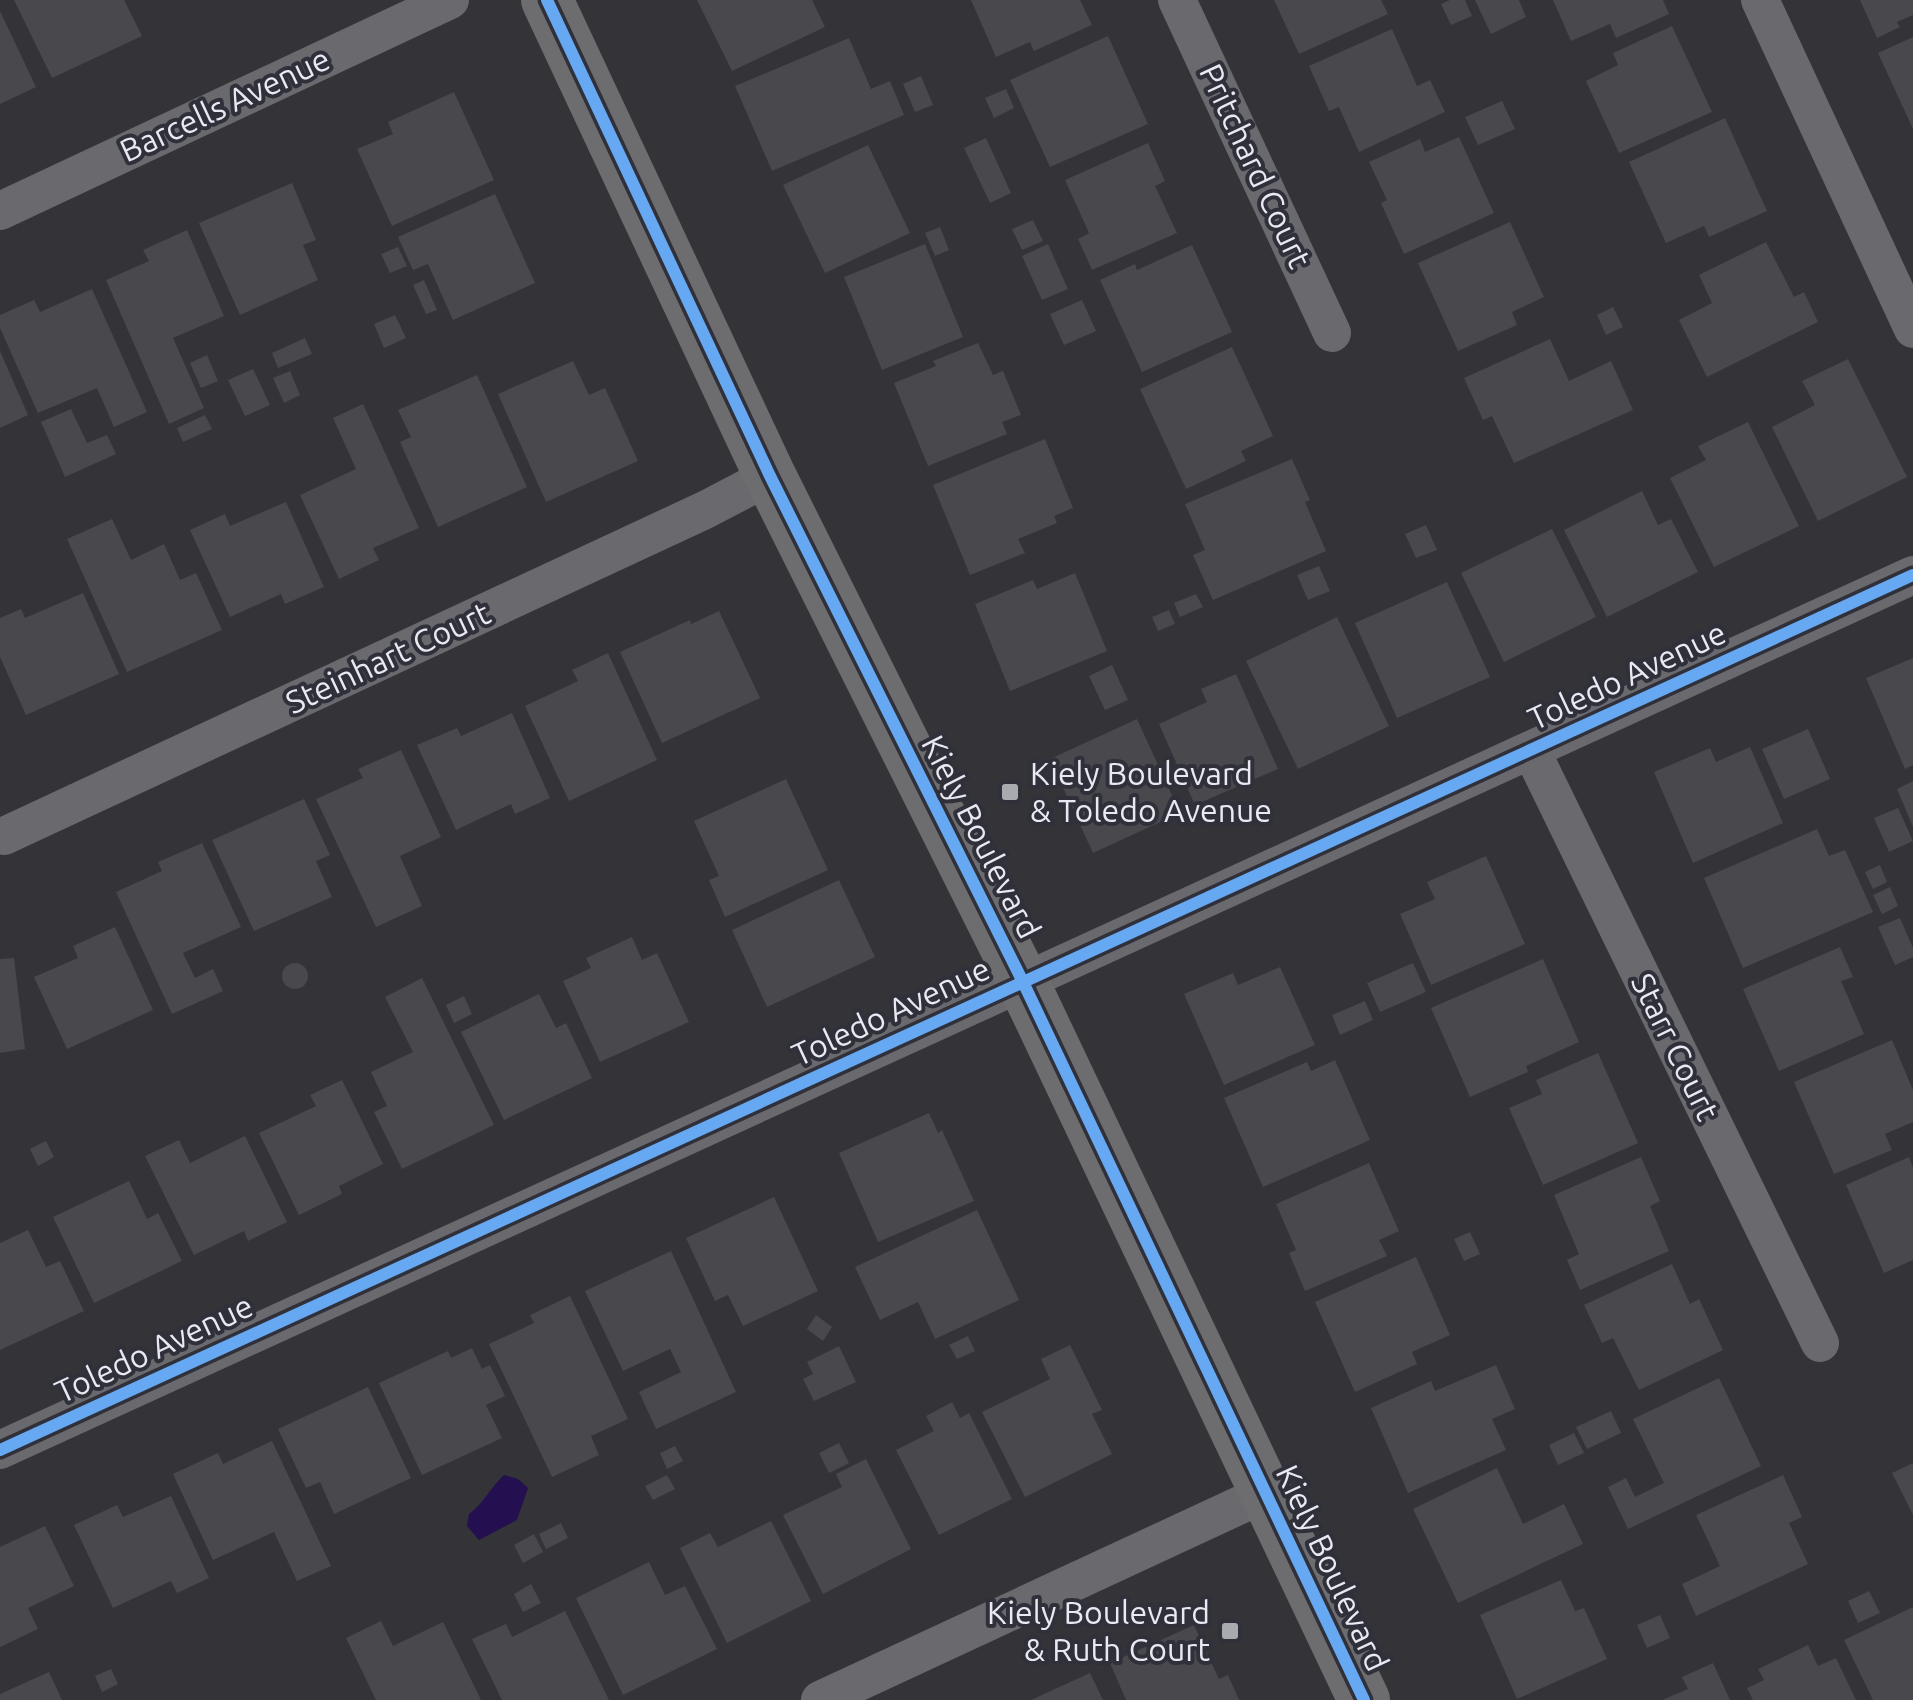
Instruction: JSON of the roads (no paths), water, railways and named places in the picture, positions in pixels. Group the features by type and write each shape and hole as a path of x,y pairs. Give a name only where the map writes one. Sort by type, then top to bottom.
{"main road":[{"name":"Kiely Boulevard","path":"547,0 770,476 1023,982 1364,1700"}],"street":[{"name":"Barcells Avenue","path":"0,210 450,0"},
{"name":"Pritchard Court","path":"1177,0 1332,333"},
{"path":"1760,0 1913,329"},
{"name":"Steinhart Court","path":"4,836 705,510 770,476"},
{"name":"Toledo Avenue","path":"0,1450 1913,575"},
{"name":"Starr Court","path":"1531,750 1820,1343"},
{"path":"820,1700 1266,1494"}],"place":[{"name":"Kiely Boulevard & Toledo Avenue","path":"1010,792"},
{"name":"Kiely Boulevard & Ruth Court","path":"1230,1631"}]}
